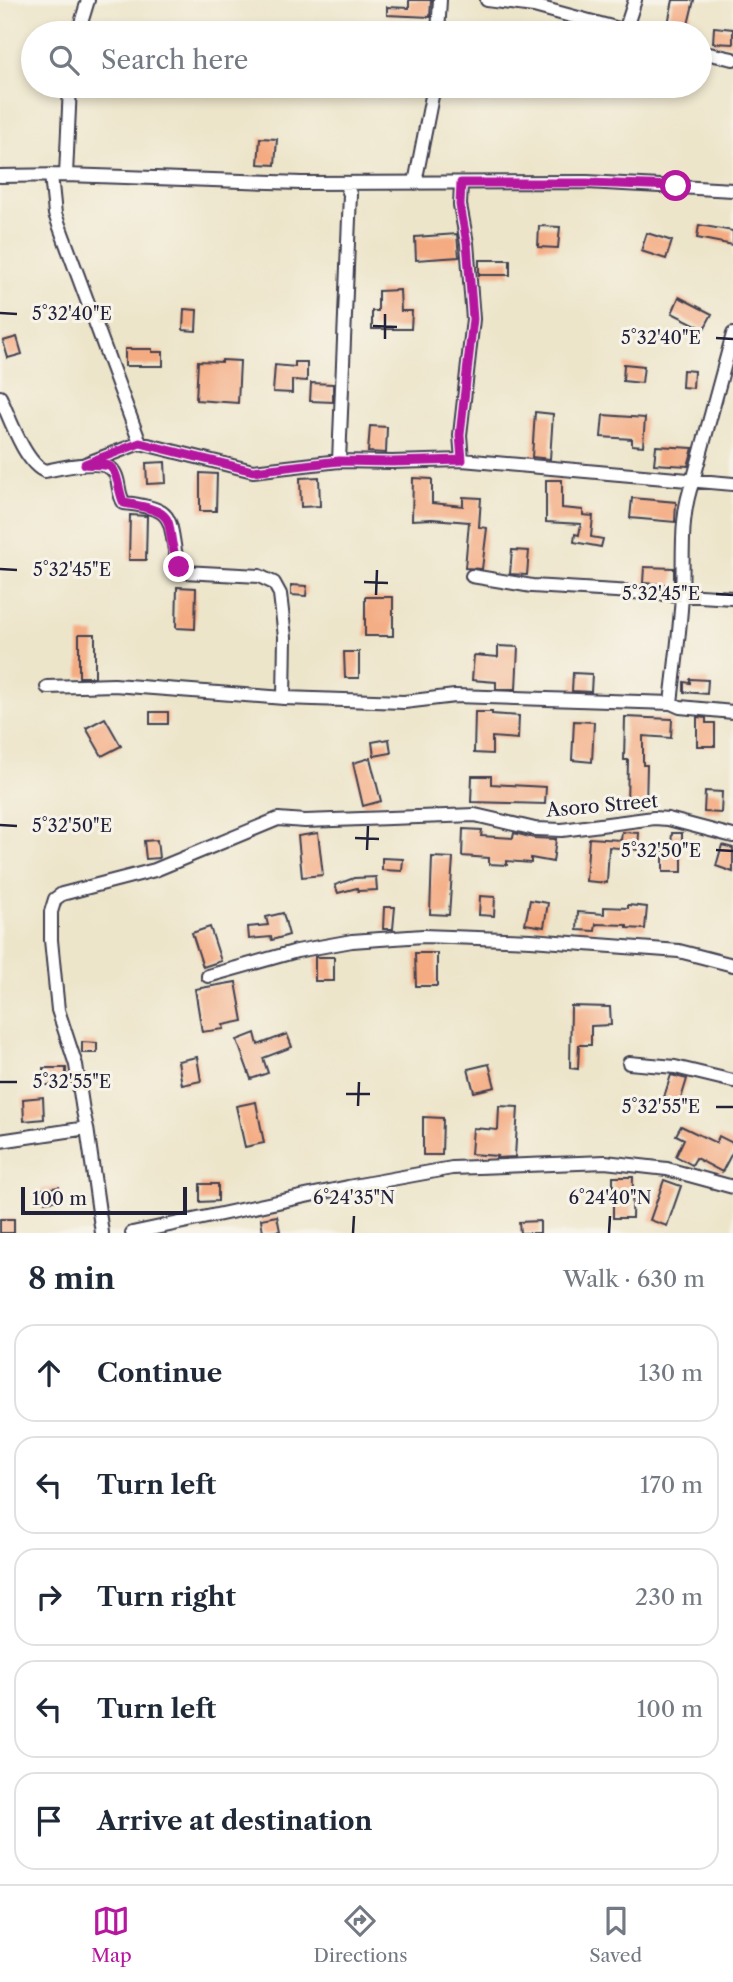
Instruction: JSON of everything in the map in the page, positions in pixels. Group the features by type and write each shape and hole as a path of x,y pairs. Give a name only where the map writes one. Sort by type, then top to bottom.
{"street":[{"path":"82,21 88,0"},
{"path":"439,21 440,0"},
{"path":"486,0 534,6 589,21"},
{"path":"631,21 635,0"},
{"path":"712,56 733,59"},
{"path":"66,175 69,98"},
{"path":"415,183 432,98"},
{"path":"51,175 55,214 140,443"},
{"path":"0,176 66,175 301,183 587,183 733,190"},
{"path":"339,461 350,194 345,183"},
{"path":"461,183 460,205 467,243 473,319 460,435 462,460"},
{"path":"671,703 682,595 682,541 687,498 733,334"},
{"path":"0,397 31,459 40,470 45,471 85,464 140,443 253,471 339,461 462,460 733,484"},
{"path":"85,464 109,466 116,472 119,495 124,503 161,512 169,520 176,558 184,572 259,576 274,583 280,594 285,637 284,698"},
{"path":"472,576 532,586 733,598"},
{"path":"47,687 114,685 284,698 404,702 455,696 671,703 680,708 733,712"},
{"name":"Asoro Street","path":"88,1128 76,1065 58,1010 51,912 55,899 62,894 155,870 278,819 305,821 475,815 535,829 562,830 661,818 733,836"},
{"path":"208,976 297,951 352,941 423,936 531,940 679,951 733,965"},
{"path":"629,1063 675,1067 733,1081"},
{"path":"0,1141 88,1128 102,1233"},
{"path":"132,1233 452,1168 604,1162 667,1169 733,1187"}],"building":[{"path":"409,0 431,0 430,17 387,15 387,7 409,8"},
{"path":"673,0 694,0 689,21 669,21"},
{"path":"714,27 733,29 733,44 713,43"},
{"path":"260,138 277,139 275,165 258,164"},
{"path":"699,225 733,231 733,245 697,238"},
{"path":"539,226 560,227 558,248 538,247"},
{"path":"647,233 672,241 666,259 641,251"},
{"path":"457,234 459,257 416,260 415,237"},
{"path":"479,260 510,260 510,275 479,275"},
{"path":"400,290 401,311 412,311 411,329 372,329 372,311 378,311 378,291"},
{"path":"679,297 712,314 704,329 672,313"},
{"path":"184,309 197,310 196,331 183,330"},
{"path":"17,337 22,354 8,358 3,341"},
{"path":"125,349 152,349 152,352 163,352 163,366 125,366"},
{"path":"198,361 240,361 238,403 196,400"},
{"path":"295,362 307,362 307,381 292,380 292,393 273,392 275,365 295,367"},
{"path":"624,364 644,366 642,383 623,381"},
{"path":"683,370 694,371 693,388 682,387"},
{"path":"311,383 333,384 333,402 310,401"},
{"path":"535,412 553,414 550,459 532,457"},
{"path":"603,415 645,418 643,446 632,445 632,439 601,437"},
{"path":"370,426 387,427 386,453 368,452"},
{"path":"656,446 693,448 688,466 654,464"},
{"path":"165,462 166,483 147,484 146,463"},
{"path":"200,473 217,474 216,511 200,511"},
{"path":"319,477 320,506 301,507 300,478"},
{"path":"413,478 432,479 432,503 463,506 463,497 481,498 479,527 487,528 482,569 465,568 469,522 412,520"},
{"path":"546,480 562,480 562,508 583,510 583,515 593,516 591,537 603,539 601,547 574,542 575,534 579,535 581,524 546,522"},
{"path":"632,498 676,502 675,522 630,518"},
{"path":"130,515 147,516 146,560 129,560"},
{"path":"512,550 529,551 527,575 510,574"},
{"path":"644,567 674,568 674,585 643,583"},
{"path":"291,585 307,586 306,596 291,595"},
{"path":"177,587 196,588 195,629 176,628"},
{"path":"365,597 393,597 393,636 365,636"},
{"path":"79,634 95,634 95,677 79,677"},
{"path":"498,646 518,647 516,689 496,689 496,682 472,680 474,655 498,657"},
{"path":"344,652 359,652 359,678 345,678"},
{"path":"573,673 592,674 591,692 572,691"},
{"path":"690,679 708,680 707,694 684,692 684,682 690,683"},
{"path":"150,712 168,712 168,724 150,724"},
{"path":"475,712 519,716 518,739 492,737 492,754 474,753"},
{"path":"625,717 672,719 671,738 643,736 643,765 647,765 646,807 627,807"},
{"path":"697,717 706,718 706,723 715,723 715,746 697,746"},
{"path":"105,718 121,746 102,756 86,728"},
{"path":"574,721 594,722 592,762 572,760"},
{"path":"389,739 391,753 374,756 372,742"},
{"path":"370,758 381,801 363,806 353,763"},
{"path":"472,776 491,776 491,784 546,787 545,804 471,802"},
{"path":"705,791 722,792 721,813 704,812"},
{"path":"463,829 482,830 481,836 513,838 514,833 534,838 556,839 553,862 531,858 531,863 507,861 507,865 489,864 489,858 462,856"},
{"path":"622,832 639,833 638,850 609,847 607,883 586,881 589,838 621,840"},
{"path":"318,833 323,875 302,877 298,836"},
{"path":"672,833 682,833 682,872 663,872 663,846 671,846"},
{"path":"157,840 159,858 146,859 144,841"},
{"path":"722,845 733,848 733,872 716,866"},
{"path":"432,857 453,858 449,915 430,914"},
{"path":"382,858 403,859 402,871 382,870"},
{"path":"376,877 377,890 358,891 357,888 338,893 335,885 354,878"},
{"path":"480,896 495,897 494,916 479,915"},
{"path":"530,900 548,903 544,927 525,924"},
{"path":"628,905 647,907 645,929 627,928 627,925 596,924 595,931 577,930 578,912 604,914 604,907 628,908"},
{"path":"384,907 395,907 393,929 383,929"},
{"path":"283,913 289,935 272,940 271,937 249,939 248,927 268,925 266,917"},
{"path":"210,927 221,961 203,967 192,933"},
{"path":"415,953 437,953 437,986 416,986"},
{"path":"315,957 334,957 334,981 315,981"},
{"path":"236,982 243,1021 223,1025 224,1029 202,1032 195,989"},
{"path":"571,1006 610,1007 611,1025 591,1026 591,1045 579,1045 578,1069 570,1068"},
{"path":"255,1033 258,1045 287,1034 292,1047 263,1058 268,1073 251,1079 237,1040"},
{"path":"82,1042 97,1043 97,1053 82,1053"},
{"path":"197,1057 201,1081 182,1085 178,1061"},
{"path":"489,1064 495,1087 474,1092 468,1069"},
{"path":"43,1068 66,1068 70,1085 43,1085"},
{"path":"671,1075 687,1079 680,1102 664,1097"},
{"path":"43,1097 44,1119 24,1121 23,1099"},
{"path":"256,1102 264,1143 245,1147 236,1106"},
{"path":"499,1106 518,1107 515,1157 496,1158 497,1156 471,1154 473,1128 498,1130"},
{"path":"423,1117 443,1118 442,1155 423,1155"},
{"path":"681,1126 716,1143 719,1136 733,1143 733,1151 722,1172 696,1158 692,1165 676,1156 684,1139 676,1135"},
{"path":"613,1177 633,1177 632,1218 613,1218"},
{"path":"664,1180 681,1186 667,1226 650,1220"},
{"path":"200,1184 218,1184 218,1201 200,1202"},
{"path":"59,1187 60,1200 44,1202 42,1189"},
{"path":"277,1216 280,1231 263,1233 261,1219"},
{"path":"0,1219 14,1219 14,1233 0,1233"},
{"path":"540,1221 540,1233 520,1233 519,1222"}],"route":[{"path":"179,567 169,520 161,512 124,503 119,495 116,472 109,466 85,464 140,443 253,471 339,461 462,460 460,435 473,319 467,243 460,205 461,183 676,186"}]}
